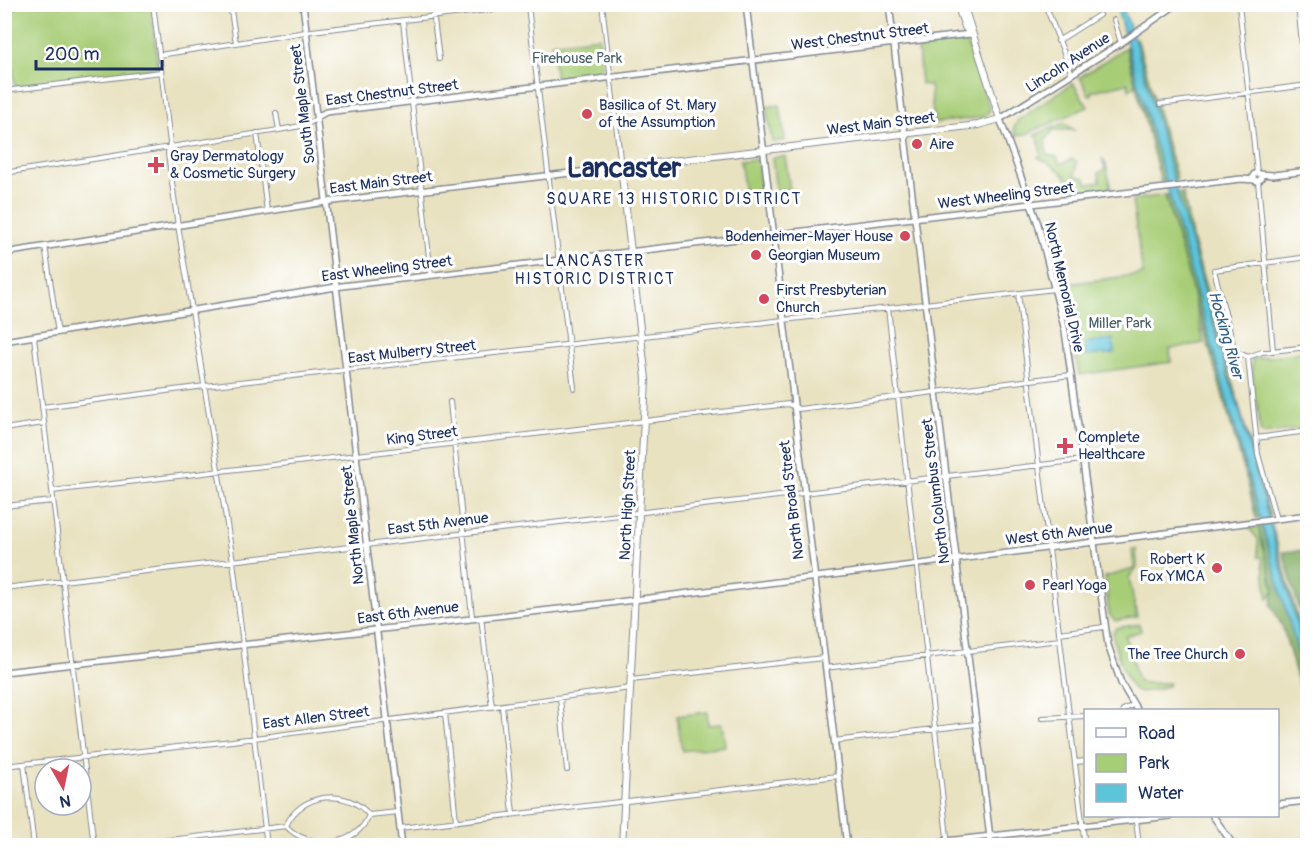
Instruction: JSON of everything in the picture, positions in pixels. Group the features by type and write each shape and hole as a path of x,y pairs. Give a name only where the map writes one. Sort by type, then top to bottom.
{"highway":[{"path":"957,4 965,27 970,34"},
{"path":"963,4 970,34 1000,119"},
{"name":"West Main Street","path":"763,151 978,125 1000,119"},
{"name":"East Main Street","path":"621,167 763,151"},
{"name":"North High Street","path":"621,167 646,379 622,846"}],"street":[{"path":"4,9 17,4"},
{"path":"153,4 170,143 177,225 233,561 267,846"},
{"path":"230,4 236,43"},
{"name":"South Maple Street","path":"303,4 326,202"},
{"path":"432,4 439,59"},
{"path":"159,55 307,32 537,4"},
{"path":"602,4 621,167"},
{"name":"North Broad Street","path":"746,4 847,846"},
{"name":"North Columbus Street","path":"889,4 991,846"},
{"path":"1045,4 1072,74"},
{"name":"Lincoln Avenue","path":"1000,119 1137,33 1177,4"},
{"path":"1239,4 1273,351"},
{"path":"1160,104 1307,85 1298,4"},
{"path":"528,6 574,388"},
{"path":"1058,41 1099,15"},
{"path":"1114,20 1123,42"},
{"path":"403,21 431,275"},
{"name":"West Chestnut Street","path":"752,62 970,34"},
{"name":"East Chestnut Street","path":"4,173 306,125 326,112 752,62"},
{"path":"4,91 161,72"},
{"path":"276,113 279,130"},
{"name":"North Memorial Drive","path":"1000,119 1031,205 1055,289 1071,375 1104,627 1115,669 1135,708"},
{"path":"257,134 267,211"},
{"name":"East Main Street","path":"5,253 326,202 621,167"},
{"name":"West Wheeling Street","path":"774,236 1308,171"},
{"name":"North Maple Street","path":"326,202 402,846"},
{"name":"East Wheeling Street","path":"4,342 336,287 774,236"},
{"path":"4,240 5,253"},
{"path":"45,246 58,333"},
{"path":"1308,257 1214,270 1235,349 1248,357 1273,351 1308,347"},
{"name":"East Mulberry Street","path":"42,407 205,386 1055,289"},
{"path":"1018,294 1085,846"},
{"path":"888,308 948,843"},
{"path":"34,337 83,757"},
{"path":"1248,357 1256,438 1274,519"},
{"name":"King Street","path":"52,491 788,404 801,409 1071,375"},
{"path":"450,402 472,617"},
{"path":"4,429 44,423"},
{"path":"1256,438 1308,431"},
{"name":"East 5th Avenue","path":"4,588 1082,460"},
{"path":"4,506 53,501"},
{"name":"West 6th Avenue","path":"813,576 1308,515"},
{"name":"East 6th Avenue","path":"4,672 636,599 813,576"},
{"path":"480,616 492,707"},
{"path":"1059,633 1104,627"},
{"path":"825,668 1060,640"},
{"path":"631,680 823,658"},
{"name":"East Allen Street","path":"83,757 255,738 631,688"},
{"path":"560,698 567,770"},
{"path":"501,706 513,814"},
{"path":"445,713 456,821"},
{"path":"1042,718 1084,716"},
{"path":"833,741 976,724"},
{"path":"1075,762 1084,761"},
{"name":"East Allen Street","path":"4,766 33,763"},
{"path":"24,764 34,846"},
{"path":"400,828 838,776"},
{"path":"120,846 162,843 286,826 299,807 321,798 348,799 369,815 398,812"},
{"path":"1279,804 1308,801"},
{"path":"286,826 303,841 327,844 353,837 365,825 369,815"},
{"path":"90,817 93,846"},
{"path":"901,846 948,843 990,836 1159,817"},
{"path":"1214,817 1233,846"},
{"path":"1136,819 1139,846"}],"green space":[{"path":"23,5 151,5 158,68 15,87 5,17 8,11"},
{"name":"Firehouse Park","path":"599,37 603,74 556,79 551,43"},
{"path":"1137,38 1177,179 1161,182 1126,47"},
{"path":"953,42 967,43 990,110 984,117 934,123 930,85 921,84 918,48"},
{"path":"1126,47 1135,83 1133,88 1129,89 1128,83 1092,91 1092,95 1089,95 1080,77"},
{"path":"1073,83 1088,107 1026,134 1016,136 1014,128 1018,120"},
{"path":"780,105 785,140 772,142 766,107"},
{"path":"1064,123 1074,130 1053,130 1045,141 1047,155 1057,157 1060,164 1072,159 1077,162 1075,176 1085,178 1088,184 1100,182 1099,173 1105,169 1102,158 1106,164 1111,190 1069,195 1072,193 1064,175 1038,157 1041,155 1038,137 1035,135"},
{"path":"785,156 790,190 776,191 772,158"},
{"path":"757,159 761,191 745,193 740,161"},
{"path":"1183,193 1193,241 1270,516 1256,518 1165,195"},
{"name":"Miller Park","path":"1165,195 1187,268 1204,343 1170,349 1171,362 1079,375 1073,336 1060,285 1143,274 1132,200"},
{"path":"1307,351 1307,428 1263,434 1260,431 1257,401 1254,401 1252,359"},
{"path":"1272,525 1307,652 1307,713 1283,628 1271,605 1274,589 1258,527"},
{"path":"1258,527 1274,589 1268,599 1262,557 1258,557 1258,539 1249,528"},
{"path":"1132,549 1136,549 1137,568 1129,577 1137,617 1115,621 1109,614 1105,577 1134,569"},
{"path":"1307,550 1307,621 1303,622 1283,552"},
{"path":"1139,624 1141,631 1125,636 1138,680 1143,683 1169,683 1168,686 1139,692 1132,688 1125,674 1113,633 1116,628"},
{"path":"707,712 708,725 722,724 725,746 682,751 677,716"}],"water":[{"path":"1116,5 1122,5 1136,44 1227,373 1237,401 1307,662 1307,685"},
{"path":"1113,339 1114,353 1086,356 1085,343"}],"place":[{"name":"Basilica of St. Mary of the Assumption","path":"587,114"},
{"name":"Aire","path":"917,144"},
{"name":"Gray Dermatology & Cosmetic Surgery","path":"156,165"},
{"name":"Bodenheimer-Mayer House","path":"905,236"},
{"name":"Georgian Museum","path":"756,255"},
{"name":"First Presbyterian Church","path":"764,299"},
{"name":"Complete Healthcare","path":"1065,446"},
{"name":"Robert K Fox YMCA","path":"1217,568"},
{"name":"Pearl Yoga","path":"1030,585"},
{"name":"The Tree Church","path":"1240,654"}],"district":[{"name":"Lancaster","path":"624,168"},
{"name":"SQUARE 13 HISTORIC DISTRICT","path":"674,199"},
{"name":"LANCASTER HISTORIC DISTRICT","path":"595,270"}],"water label":[{"name":"Hocking River","path":"1226,335"}]}
